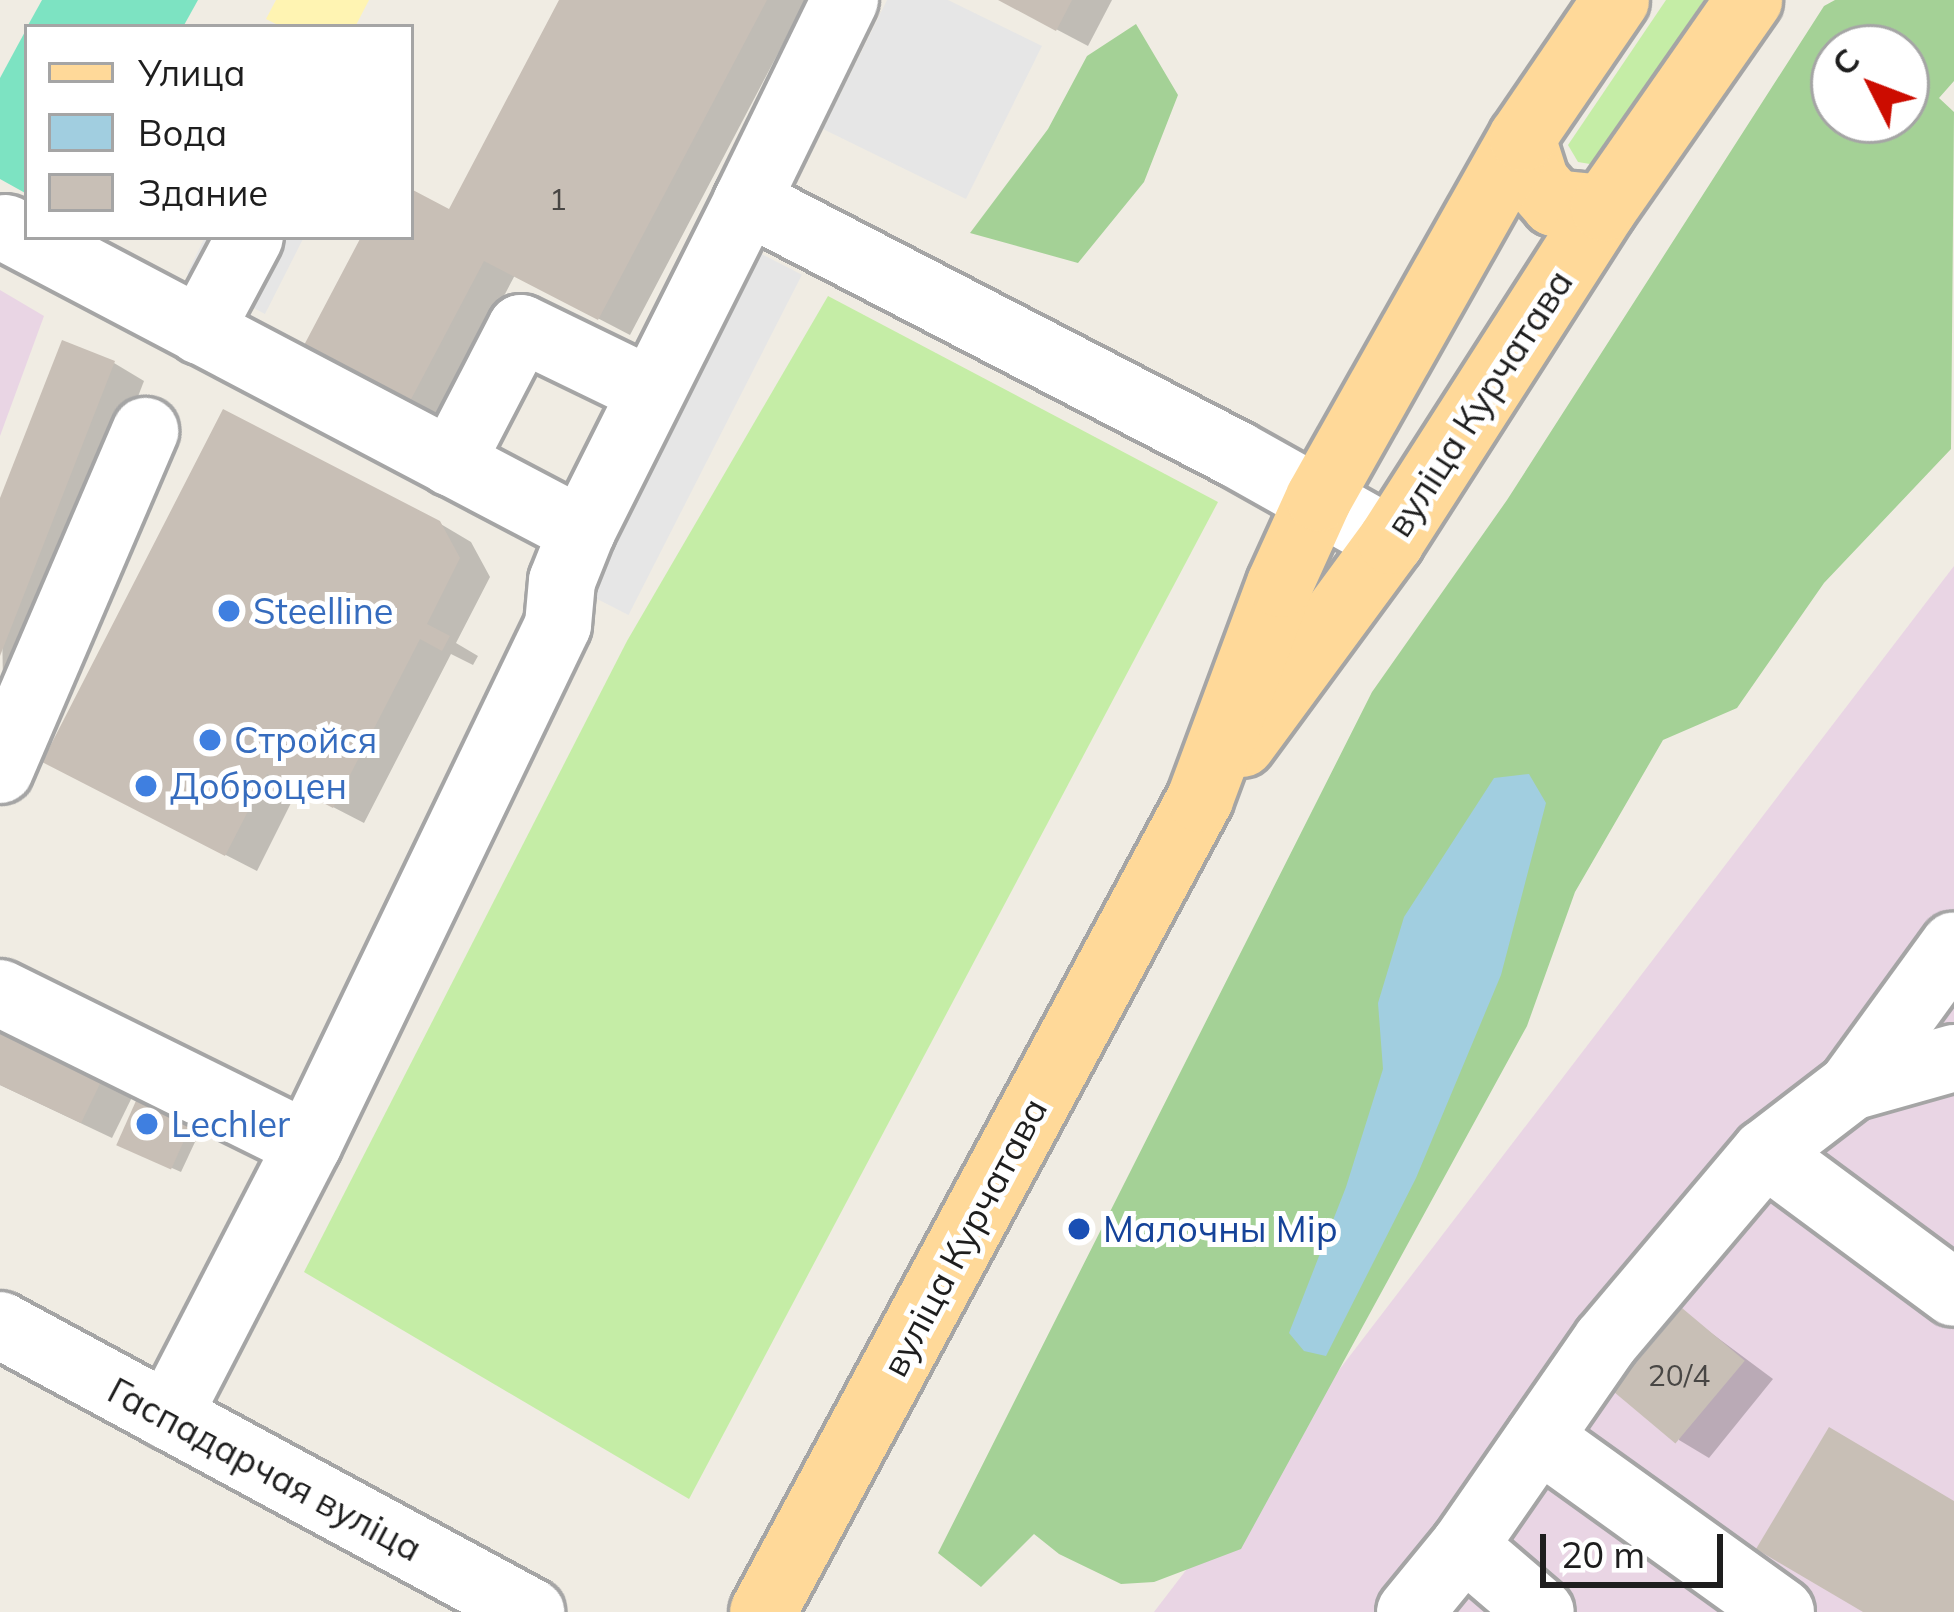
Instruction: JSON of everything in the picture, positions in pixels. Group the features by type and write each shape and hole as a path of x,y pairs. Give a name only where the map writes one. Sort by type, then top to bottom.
{"main road":[{"name":"вуліца Курчатава","path":"763,1612 1200,799 1280,584 1318,497 1522,138 1616,0"},
{"name":"вуліца Курчатава","path":"1200,799 1391,541 1604,208 1749,0"},
{"path":"1522,138 1535,182 1554,203 1604,208"}],"street":[{"path":"168,1416 308,1145 558,625 562,581 582,531 845,0"},
{"path":"747,201 1318,497 1391,541"},
{"path":"6,228 24,238"},
{"path":"29,240 582,531"},
{"path":"200,331 248,240"},
{"path":"451,463 521,328 651,391"},
{"path":"0,770 146,431"},
{"path":"1410,1612 1464,1546 1606,1341 1765,1153 1851,1087 1954,946"},
{"path":"0,993 308,1145"},
{"path":"1851,1087 1954,1058"},
{"path":"1765,1153 1954,1293"},
{"name":"Гаспадарчая вуліца","path":"0,1325 531,1612"},
{"path":"1539,1438 1781,1612"},
{"path":"1464,1546 1541,1612"}],"shaded area":[{"path":"887,0 948,0 1042,46 966,199 823,129"},
{"path":"728,237 802,275 629,615 555,577"},
{"path":"204,240 302,240 265,314 187,274"},
{"path":"0,290 44,316 0,436"},
{"path":"1954,566 1954,1612 1154,1612"}],"green space":[{"path":"42,0 198,0 185,24 29,24"},
{"path":"1666,0 1704,0 1607,144 1590,164 1578,162 1568,145"},
{"path":"1835,0 1954,0 1954,81 1939,98 1954,112 1951,449 1824,583 1737,708 1663,740 1575,892 1527,1026 1241,1549 1154,1582 1121,1584 1059,1554 1034,1534 981,1587 938,1553 1372,692 1507,500 1810,28 1810,144 1930,144 1930,24 1812,24 1824,6"},
{"path":"1136,24 1178,95 1144,182 1078,263 970,233 1048,129 1087,56"},
{"path":"24,34 24,192 0,179 0,78"},
{"path":"828,296 1218,502 689,1499 304,1272 627,641"}],"sand":[{"path":"276,0 369,0 357,24 276,24 266,19"}],"water":[{"path":"1529,774 1546,803 1501,975 1416,1178 1326,1356 1304,1351 1289,1333 1346,1187 1383,1069 1378,1003 1404,917 1494,778"}],"building":[{"path":"559,0 767,0 598,320 484,261 408,405 302,349 359,240 414,240 414,191 449,209"},
{"path":"998,0 1072,0 1056,31"},
{"path":"62,340 115,361 0,656 0,498"},
{"path":"223,409 440,521 460,558 427,624 450,636 442,651 420,639 333,808 267,774 225,856 42,762"},
{"path":"0,1011 110,1063 81,1123 0,1085"},
{"path":"139,1094 194,1118 171,1170 116,1145"},
{"path":"1682,1308 1745,1361 1675,1443 1613,1391"},
{"path":"1829,1427 1954,1501 1954,1612 1863,1612 1756,1549"}],"place":[{"name":"Steelline","path":"229,611"},
{"name":"Стройся","path":"210,740"},
{"name":"Доброцен","path":"146,786"},
{"name":"Lechler","path":"147,1124"},
{"name":"Малочны Мір","path":"1079,1229"}]}
